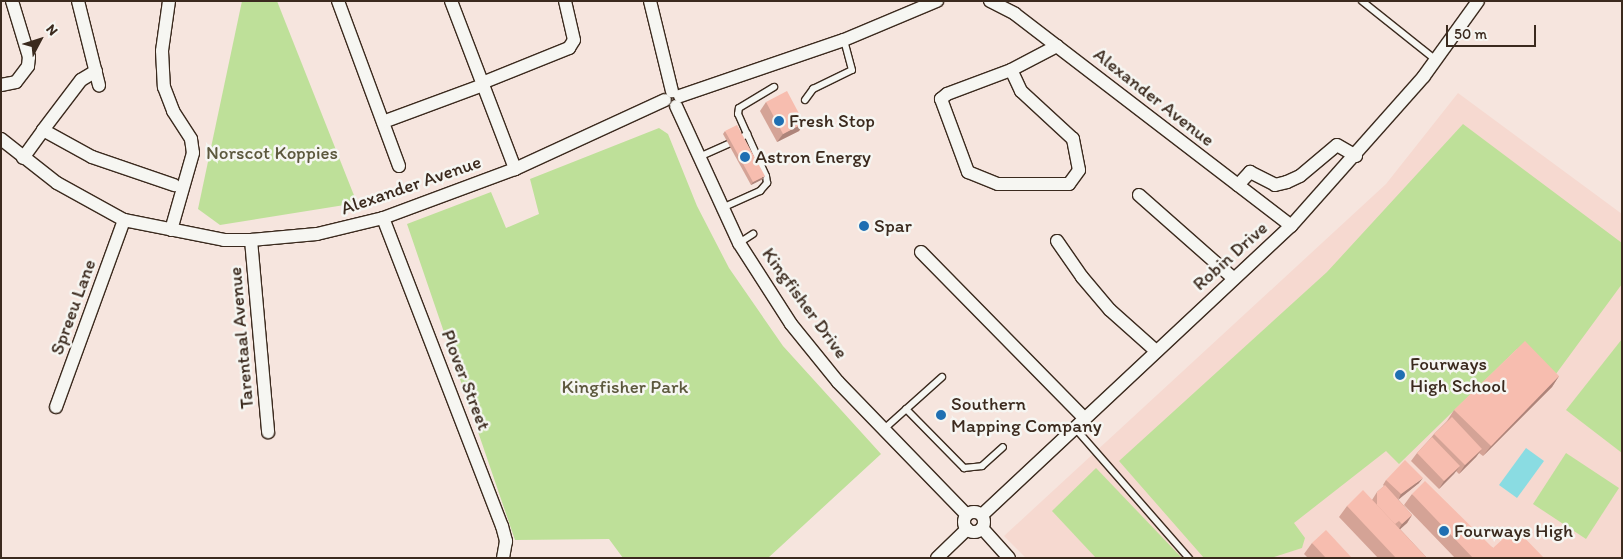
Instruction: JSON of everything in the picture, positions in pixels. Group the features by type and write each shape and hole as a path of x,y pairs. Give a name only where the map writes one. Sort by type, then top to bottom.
{"street":[{"path":"1,85 7,86 16,82 28,66 29,57 12,1"},
{"path":"78,1 99,85"},
{"path":"169,1 162,51 164,87 173,110 192,138 193,153 171,230"},
{"path":"338,1 400,166"},
{"path":"451,1 515,169"},
{"path":"383,122 569,48 574,40 565,1"},
{"name":"Kingfisher Drive","path":"650,1 673,98 739,242 791,324 838,382 967,515"},
{"name":"Alexander Avenue","path":"1,139 23,158 58,183 124,220 224,240 251,240 317,234 383,218 515,169 673,98 844,40 912,6 937,1"},
{"name":"Alexander Avenue","path":"990,1 1015,14 1291,226"},
{"name":"Robin Drive","path":"982,515 1232,278 1291,226 1356,156 1436,60 1478,1"},
{"path":"1010,70 1021,91 1073,139 1079,170 1069,184 998,184 968,172 941,99 947,94 1010,70 1057,46"},
{"path":"23,158 81,80 96,70"},
{"path":"43,130 92,157 174,185"},
{"path":"1238,185 1250,172 1274,185 1287,182 1300,176 1337,145 1356,156"},
{"path":"1139,195 1232,278"},
{"name":"Plover Street","path":"383,218 502,526 506,541 503,558"},
{"name":"Spreeu Lane","path":"56,407 124,220"},
{"name":"Tarentaal Avenue","path":"251,240 268,432"},
{"path":"1057,241 1082,277 1110,310 1156,351"},
{"path":"921,252 1085,419"},
{"path":"973,512 982,515 984,522 982,528 975,532 967,529 964,521 967,515 973,512"},
{"path":"982,528 1010,558"},
{"path":"937,558 967,529"}],"lane":[{"path":"1362,1 1436,60"},
{"path":"805,100 813,89 852,70 844,40"},
{"path":"722,208 760,191 767,183 766,176 743,136 738,114 739,108 774,86"},
{"path":"699,157 728,144"},
{"path":"739,242 753,234"},
{"path":"884,429 942,377"},
{"path":"906,409 964,468 982,466 1004,447"},
{"path":"1075,428 1189,558"}],"shaded area":[{"name":"Fourways High School","path":"1458,93 1622,214 1622,558 1026,558 1004,536 1386,184"}],"green space":[{"name":"Norscot Koppies","path":"242,1 277,1 357,203 220,225 198,209"},
{"path":"1463,124 1622,243 1622,284 1553,378 1517,349 1399,464 1386,451 1294,523 1305,538 1302,548 1271,558 1204,558 1119,461 1327,272"},
{"name":"Kingfisher Park","path":"659,128 668,134 697,206 729,268 783,346 881,454 768,558 623,558 609,539 515,540 407,224 491,192 506,228 539,214 530,179"},
{"path":"1622,339 1622,453 1566,410"},
{"path":"1566,453 1619,488 1586,539 1533,504"},
{"path":"1096,468 1182,558 1096,558 1052,511"}],"water":[{"path":"1526,448 1544,461 1517,498 1499,485"}],"building":[{"path":"787,91 804,123 783,134 766,102"},
{"path":"737,125 765,176 753,182 725,131"},
{"path":"1525,341 1559,376 1491,446 1454,410"},
{"path":"1452,417 1482,449 1465,465 1434,434"},
{"path":"1432,437 1460,466 1444,481 1417,453"},
{"path":"1405,460 1423,478 1401,494 1386,480"},
{"path":"1425,481 1493,548 1515,528 1544,558 1473,558 1412,494"},
{"path":"1385,485 1412,515 1402,524 1399,521 1395,524 1377,505 1377,492"},
{"path":"1363,490 1427,558 1396,558 1347,506"},
{"path":"1326,530 1352,558 1326,558 1312,543"}],"place":[{"name":"Fresh Stop","path":"779,121"},
{"name":"Astron Energy","path":"745,157"},
{"name":"Spar","path":"864,226"},
{"name":"Fourways High School","path":"1400,375"},
{"name":"Southern Mapping Company","path":"941,415"},
{"name":"Fourways High","path":"1444,531"}]}
